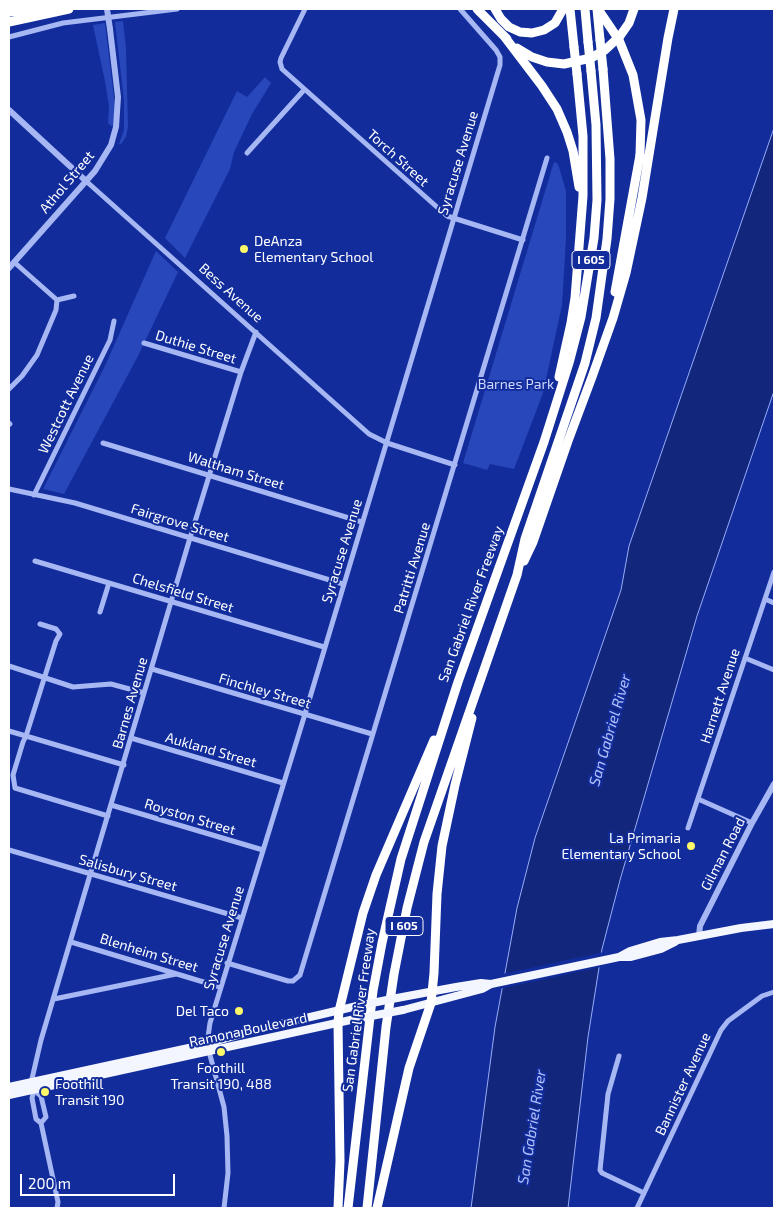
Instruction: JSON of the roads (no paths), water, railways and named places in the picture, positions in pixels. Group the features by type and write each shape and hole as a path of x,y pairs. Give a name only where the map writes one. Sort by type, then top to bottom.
{"highway":[{"path":"9,12 39,9"},
{"path":"9,22 69,9"},
{"path":"477,9 524,53 540,61 564,64 582,61 597,55 612,45 624,31 634,9"},
{"path":"495,9 500,19 509,27 520,32 532,33 544,30 555,23 563,9"},
{"path":"544,442 572,323 583,196 582,110 570,9"},
{"name":"San Gabriel River Freeway","path":"348,1208 367,1039 382,943 392,895 411,824 458,682 544,442 569,363 588,282 594,238 598,164 584,9"},
{"path":"598,9 619,40 633,75 641,120 640,155 605,338"},
{"name":"San Gabriel River Freeway","path":"367,1208 386,1027 407,908 424,842 517,575 525,539 582,371 597,309 607,239 610,199 610,150 598,9"},
{"path":"517,575 533,542 613,318 632,250 674,9"},
{"path":"504,36 542,86 567,132 577,171 581,225"},
{"path":"378,1208 410,1068 431,1003 437,894 442,846 455,785 488,655"},
{"path":"338,1208 340,1161 339,1011 363,913 376,876 458,682"}],"main road":[{"name":"Ramona Boulevard","path":"9,1095 33,1086 208,1048 402,1010 482,989 491,984 616,957 630,957 646,953 661,949 678,940 774,924"},
{"name":"Ramona Boulevard","path":"208,1048 255,1030 357,1006 433,990 481,983 491,984"},
{"name":"Ramona Boulevard","path":"9,1087 33,1086"}],"street":[{"name":"Athol Street","path":"9,268 102,163 111,145 116,127 118,97 107,9"},
{"path":"9,38 78,21 177,9"},
{"name":"Torch Street","path":"305,9 280,62 282,69 447,216 523,240"},
{"name":"Syracuse Avenue","path":"208,1048 210,1023 227,963 305,714 500,65 500,57 496,50 460,9"},
{"path":"247,153 304,90"},
{"name":"Bess Avenue","path":"9,110 369,434 386,443 455,465"},
{"name":"Patritti Avenue","path":"227,963 293,981 300,974 547,158"},
{"path":"14,262 57,300"},
{"path":"57,300 74,296"},
{"path":"9,389 22,376 37,355 56,310 57,300"},
{"name":"Westcott Avenue","path":"34,495 110,340 114,321"},
{"name":"Barnes Avenue","path":"41,1123 36,1119 32,1098 41,1040 190,538 256,332"},
{"name":"Duthie Street","path":"144,343 242,372"},
{"name":"Waltham Street","path":"102,443 362,522"},
{"name":"Fairgrove Street","path":"9,489 68,501 343,584"},
{"name":"Chelsfield Street","path":"35,560 324,647"},
{"name":"Harnett Avenue","path":"688,828 774,572"},
{"path":"100,612 109,583"},
{"path":"765,599 774,603"},
{"path":"40,624 56,629 60,634 56,640 13,775 15,788 108,816"},
{"path":"744,658 774,670"},
{"path":"9,666 73,687 111,684 144,693"},
{"name":"Finchley Street","path":"152,669 372,734"},
{"path":"9,731 124,765"},
{"name":"Aukland Street","path":"131,738 283,783"},
{"name":"Gilman Road","path":"699,936 700,926 774,784"},
{"path":"698,799 752,823"},
{"name":"Royston Street","path":"111,805 262,850"},
{"name":"Salisbury Street","path":"9,850 242,918"},
{"name":"Blenheim Street","path":"71,942 220,987"},
{"path":"54,999 177,974"},
{"name":"Bannister Avenue","path":"637,1208 722,1030 728,1021 762,996 774,992"},
{"path":"208,1048 224,1107 227,1136 228,1173 224,1208"},
{"path":"619,1056 608,1094 600,1170 602,1173 644,1193"},
{"path":"33,1086 41,1096 46,1117 41,1123 58,1202 57,1208"}],"water":[{"name":"San Gabriel River","path":"774,128 774,391 697,616 620,880 602,949 588,1037 568,1208 471,1208 495,1027 517,908 535,838 621,590 629,546"}],"place":[{"name":"DeAnza Elementary School","path":"244,249"},
{"name":"La Primaria Elementary School","path":"691,846"},
{"name":"Del Taco","path":"239,1011"},
{"name":"Foothill Transit 190, 488","path":"221,1052"},
{"name":"Foothill Transit 190","path":"45,1092"}],"park label":[{"name":"Barnes Park","path":"516,384"}]}
